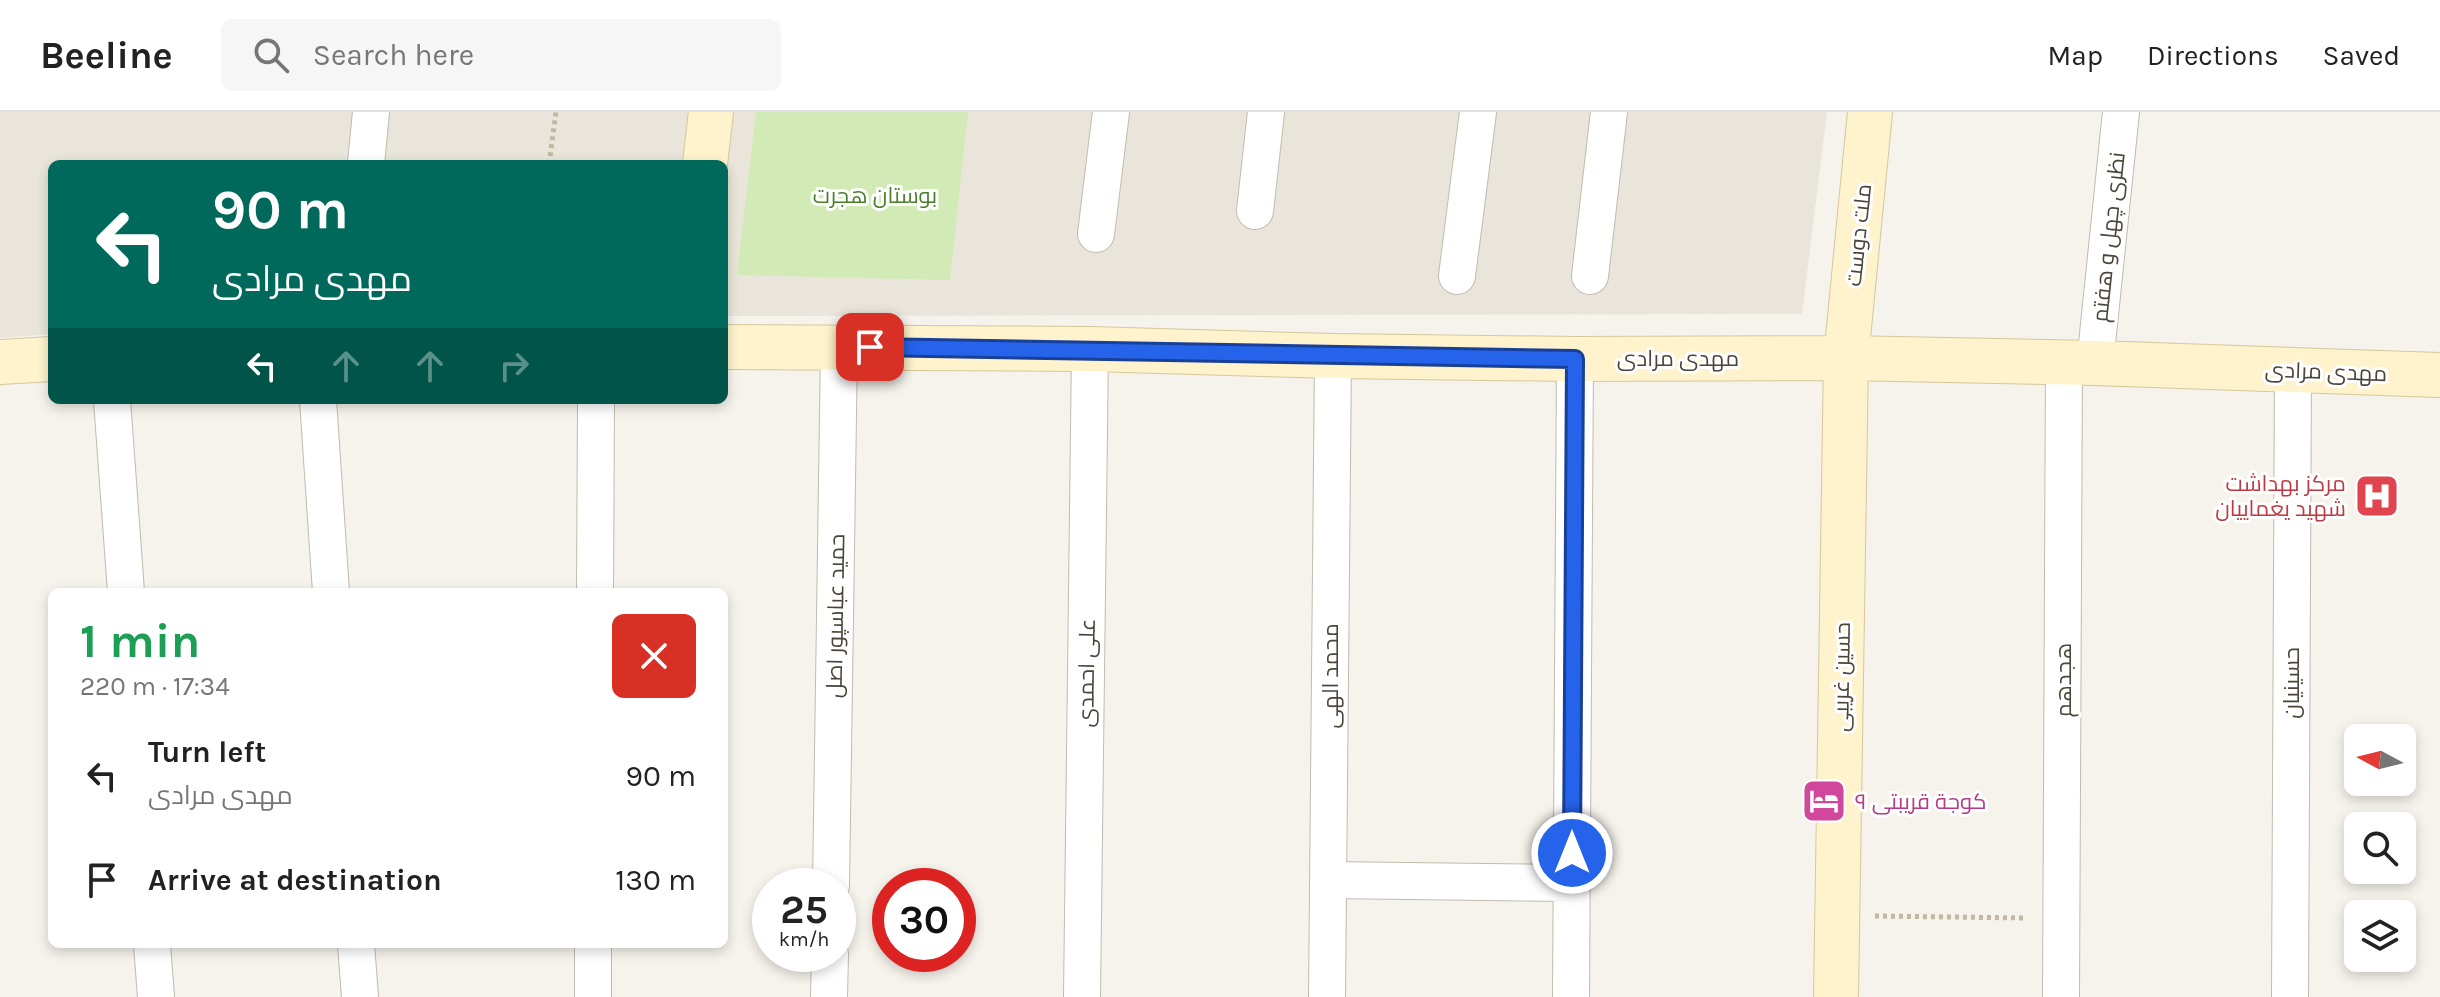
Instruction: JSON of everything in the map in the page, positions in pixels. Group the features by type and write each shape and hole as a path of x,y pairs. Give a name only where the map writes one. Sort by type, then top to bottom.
{"street":[{"path":"366,160 371,112"},
{"path":"705,160 711,112"},
{"path":"1096,234 1111,112"},
{"path":"1255,211 1266,112"},
{"path":"1457,276 1478,112"},
{"path":"1590,276 1609,112"},
{"name":"ملت دوست","path":"1846,358 1870,112"},
{"name":"نظری چهل و هفتم","path":"2080,363 2121,112"},
{"name":"مهدی مرادی","path":"728,347 1090,349 1575,359 1846,358 2440,375"},
{"name":"حمید عباسپور اصل","path":"831,868 839,347"},
{"name":"علی احمدی","path":"1082,997 1090,349"},
{"name":"محمد الهی","path":"1327,997 1333,356"},
{"name":"حسین غریبی","path":"1836,997 1846,358"},
{"path":"0,362 48,359"},
{"path":"1571,997 1575,359"},
{"name":"هجدهم","path":"2061,997 2080,363"},
{"name":"حسینیان","path":"2290,997 2293,369"},
{"path":"112,404 126,588"},
{"path":"318,404 331,588"},
{"path":"595,588 596,404"},
{"path":"1328,880 1572,883"},
{"path":"152,948 156,997"},
{"path":"356,948 360,997"},
{"path":"593,948 593,997"},
{"path":"829,997 830,972"}],"path":[{"path":"550,160 556,112"},
{"path":"1837,916 2062,918"}],"shaded area":[{"path":"0,112 1827,112 1802,314 728,316 728,160 48,160 48,334 0,338"}],"green space":[{"name":"بوستان هجرت","path":"756,112 968,112 950,280 737,275"}],"place":[{"name":"مرکز بهداشت شهید یغماییان","path":"2377,496"},
{"name":"۹ کوجة قریبتی","path":"1824,801"}],"route":[{"path":"870,347 1575,359 1572,853"}]}
